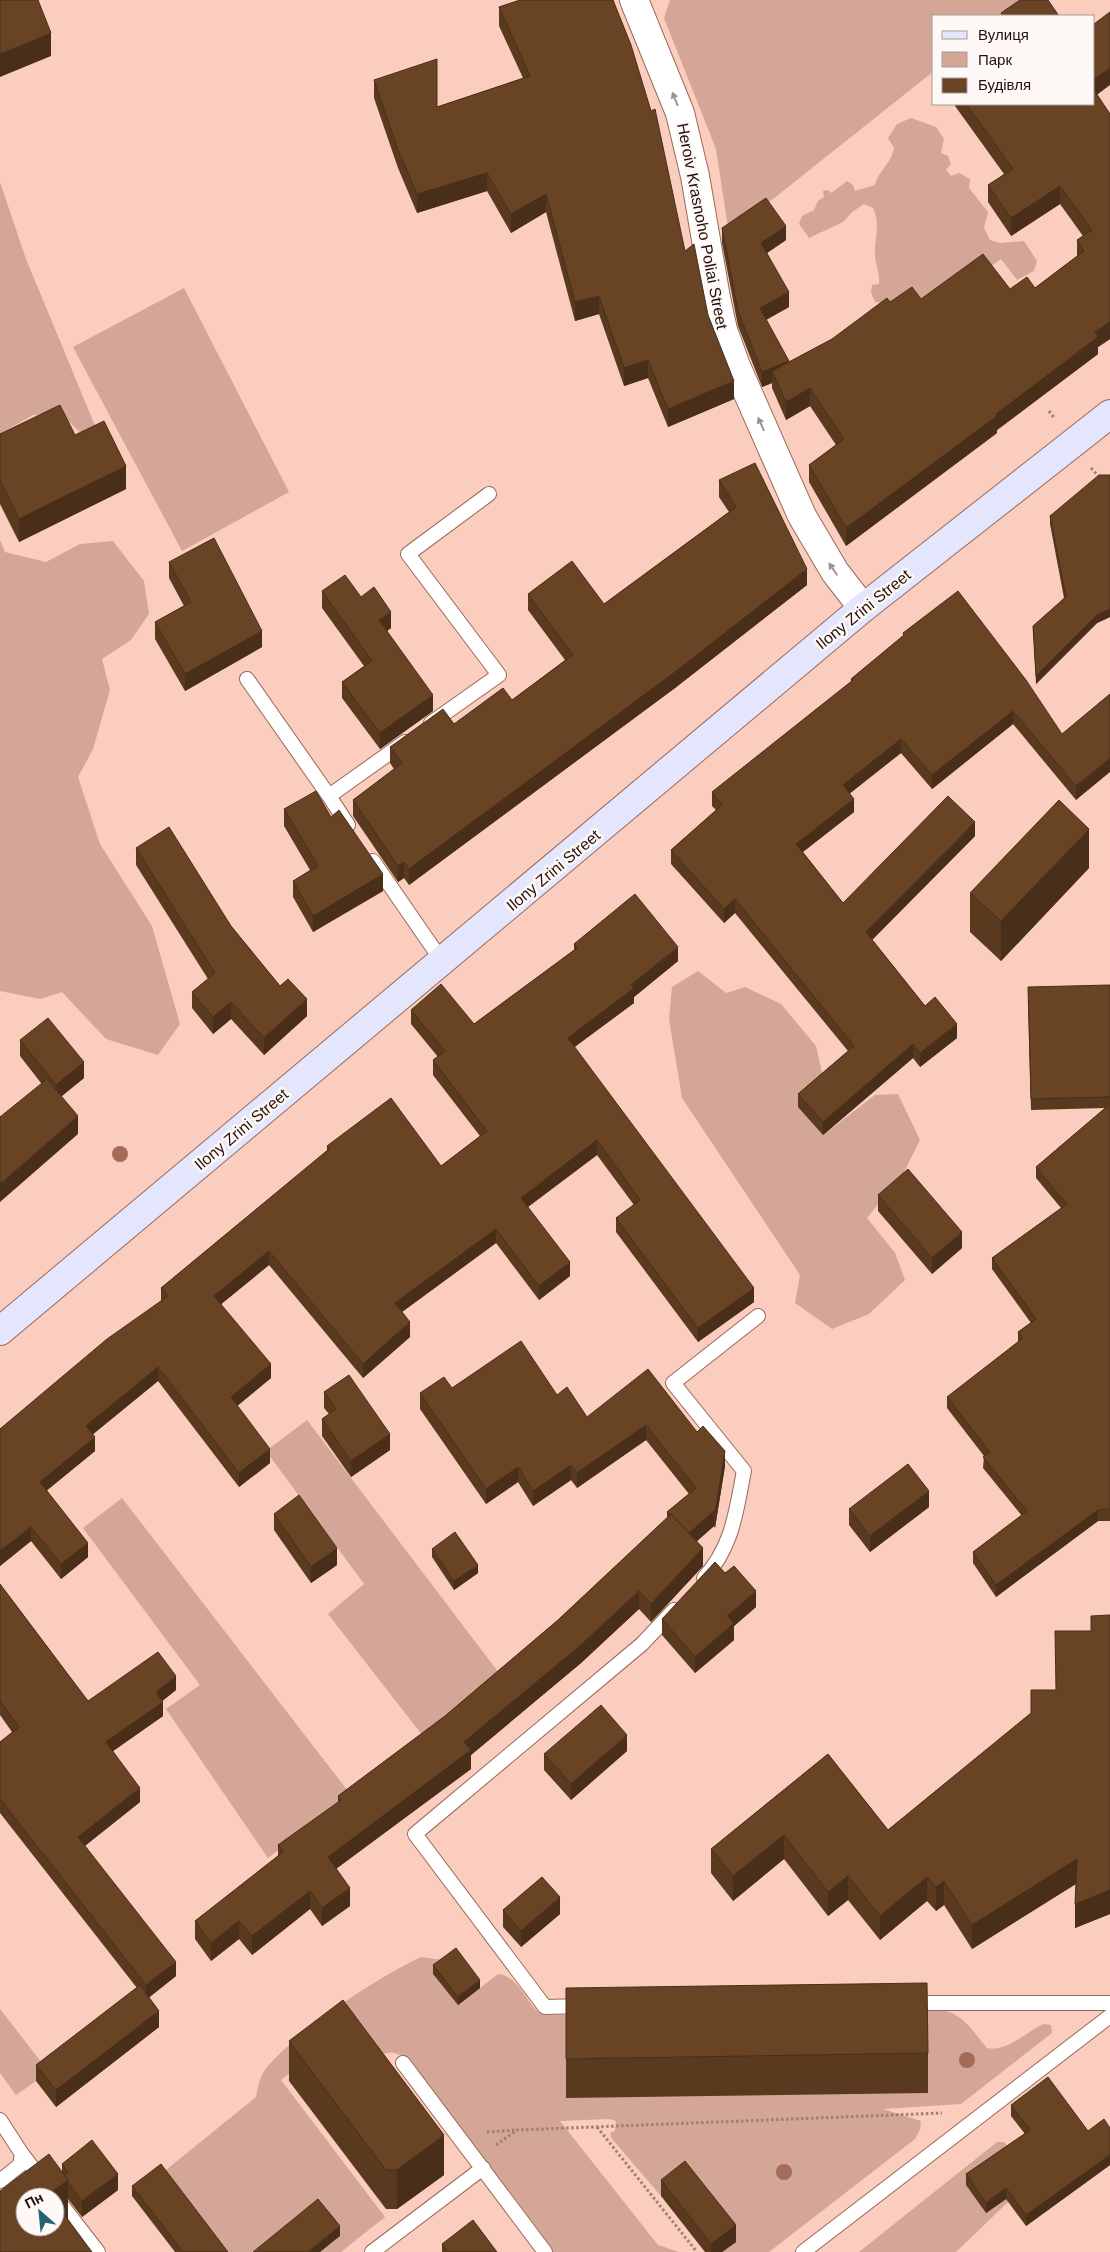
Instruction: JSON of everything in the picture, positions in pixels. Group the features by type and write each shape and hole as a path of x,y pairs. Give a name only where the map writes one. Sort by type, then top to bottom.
{"main road":[{"name":"Ilony Zrini Street","path":"0,1331 863,608 1110,414"}],"street":[{"name":"Heroiv Krasnoho Poliai Street","path":"634,0 680,113 695,176 723,330 736,366 802,516 835,572 863,608"}],"lane":[{"path":"329,796 499,675 408,554 489,494"},
{"path":"246,679 356,835"},
{"path":"366,851 442,961"},
{"path":"695,1587 715,1566 731,1535 744,1470 673,1383 758,1316"},
{"path":"595,2006 545,2007 415,1834 642,1644 682,1601"},
{"path":"890,2003 1110,2003"},
{"path":"803,2252 1110,2016"},
{"path":"403,2063 545,2252"},
{"path":"0,2120 23,2160 98,2252"},
{"path":"0,2181 23,2160"},
{"path":"372,2252 479,2164"}],"path":[{"path":"479,2164 517,2130 950,2113"},
{"path":"596,2127 697,2252"}],"green space":[{"path":"670,0 1024,0 1004,15 932,15 932,73 729,234 716,149 664,18"},
{"path":"911,118 936,127 944,139 941,153 948,156 951,164 946,170 951,176 959,173 970,179 969,188 988,212 984,228 990,240 1000,243 1024,241 1037,261 1034,271 1017,280 1001,259 959,289 975,312 875,302 871,292 872,285 879,284 879,280 875,256 877,220 873,208 864,204 852,212 843,222 809,238 799,224 802,216 814,210 818,201 824,197 823,191 828,190 831,193 847,181 853,185 855,191 875,185 894,148 888,138 897,124"},
{"path":"0,182 26,259 96,428 83,435 60,413 33,415 0,434"},
{"path":"184,288 289,492 182,551 73,347"},
{"path":"0,540 5,552 46,562 80,544 113,541 144,581 149,614 131,640 102,659 110,690 93,749 78,777 100,844 152,926 180,1024 158,1055 106,1039 62,992 40,999 0,991"},
{"path":"698,971 726,993 745,987 781,1004 816,1046 823,1076 823,1135 875,1095 898,1094 920,1140 903,1174 867,1218 895,1253 905,1280 869,1314 832,1329 795,1303 800,1275 682,1098 669,1019 672,987"},
{"path":"307,1420 502,1677 426,1740 328,1614 364,1584 266,1451"},
{"path":"122,1498 351,1795 268,1858 166,1709 200,1685 83,1528"},
{"path":"421,1957 442,1960 480,1988 498,1974 505,1976 517,1985 542,2015 942,2010 956,2015 962,2020 987,2048 1002,2047 1044,2024 1051,2025 1052,2033 961,2104 883,2109 921,2121 920,2130 915,2139 769,2252 722,2252 736,2241 685,2177 661,2196 612,2139 610,2133 615,2131 616,2121 609,2119 560,2121 658,2245 679,2252 545,2252 404,2057 392,2052 380,2057 339,2036 281,2080 385,2217 341,2252 220,2252 161,2174 256,2097 265,2069 300,2035 361,1991"},
{"path":"0,2009 49,2072 16,2095 0,2073"},
{"path":"997,2142 1004,2142 1008,2147 985,2213 1029,2182 956,2252 859,2252"}],"building":[{"path":"0,0 38,0 51,33 0,54"},
{"path":"520,0 613,0 631,45 651,111 655,109 685,251 694,244 708,315 734,381 668,409 648,360 624,368 599,296 575,302 546,194 511,214 487,173 417,194 398,150 374,80 437,59 437,107 530,76 499,7"},
{"path":"1020,0 1048,0 1058,15 1002,15 1001,13"},
{"path":"1110,12 1110,68 1095,78 1095,23"},
{"path":"1095,92 1110,114 1110,322 1095,332 1098,337 996,414 997,416 846,528 809,465 844,439 810,388 786,402 772,371 832,339 887,298 890,302 912,287 921,299 983,254 1010,289 1027,277 1035,288 1084,251 1077,240 1092,230 1060,186 1011,218 988,185 1013,169 967,105 1095,105"},
{"path":"766,198 786,226 761,243 789,292 760,308 789,361 762,372 738,311 722,228"},
{"path":"60,405 75,435 104,421 126,466 19,519 0,480 0,434"},
{"path":"755,463 807,569 675,672 409,869 404,862 398,866 353,800 402,763 390,747 443,709 454,724 503,688 512,700 573,655 528,594 572,561 604,604 736,507 719,480"},
{"path":"1099,475 1110,475 1110,609 1097,615 1036,676 1033,626 1066,597 1050,516"},
{"path":"214,538 262,631 185,674 155,622 191,602 169,562"},
{"path":"345,575 361,597 374,587 391,612 379,620 433,695 380,733 342,682 372,661 322,591"},
{"path":"958,591 1026,680 1062,734 1110,694 1110,758 1076,786 1013,711 932,775 901,739 843,785 854,799 796,844 843,903 948,796 975,822 866,932 925,1006 935,997 957,1024 920,1053 913,1044 823,1122 798,1094 854,1046 735,899 724,909 671,850 722,805 712,792 853,680 851,679 904,635 903,633"},
{"path":"316,791 331,817 339,810 383,874 313,916 293,881 318,866 284,809"},
{"path":"1059,800 1089,829 1001,921 970,893"},
{"path":"169,827 231,926 280,986 288,979 307,999 264,1038 231,1002 213,1017 192,992 215,973 136,848"},
{"path":"635,894 678,947 631,985 634,988 568,1038 754,1288 698,1328 616,1218 640,1200 597,1140 521,1198 570,1262 539,1286 496,1229 395,1303 410,1322 363,1364 269,1251 214,1296 271,1364 231,1397 270,1449 239,1473 158,1367 86,1426 95,1437 40,1482 88,1543 61,1564 31,1527 0,1551 0,1429 107,1339 168,1296 161,1288 329,1149 327,1146 391,1098 441,1166 487,1131 433,1060 445,1051 411,1010 441,984 474,1024 577,948 574,944"},
{"path":"1110,985 1110,1097 1031,1099 1028,987"},
{"path":"48,1018 84,1062 56,1085 20,1040"},
{"path":"47,1079 78,1116 0,1184 0,1117"},
{"path":"1110,1104 1110,1509 1098,1510 996,1585 973,1552 1027,1511 983,1457 990,1452 947,1397 1023,1338 1018,1332 1036,1319 992,1258 1067,1204 1036,1167"},
{"path":"908,1169 962,1232 932,1258 878,1195"},
{"path":"521,1341 557,1395 567,1387 587,1417 648,1369 697,1432 703,1426 725,1451 715,1513 714,1511 689,1533 667,1512 696,1488 646,1425 577,1473 571,1465 533,1491 518,1467 486,1489 420,1393 444,1377 452,1388"},
{"path":"349,1375 390,1434 351,1461 322,1419 336,1409 324,1392"},
{"path":"908,1464 929,1491 870,1536 849,1509"},
{"path":"299,1495 337,1548 311,1567 274,1514"},
{"path":"671,1514 703,1548 651,1604 639,1591 581,1645 464,1742 471,1750 328,1857 350,1888 322,1908 310,1891 252,1936 239,1921 211,1943 195,1921 283,1852 278,1845 341,1800 338,1796 445,1716 558,1620"},
{"path":"455,1532 478,1565 454,1581 432,1549"},
{"path":"715,1562 725,1573 734,1566 756,1591 727,1616 734,1623 695,1657 662,1619"},
{"path":"0,1584 88,1701 158,1652 176,1676 156,1692 163,1702 106,1742 140,1788 78,1837 176,1962 146,1985 0,1799 0,1742 19,1727 0,1701"},
{"path":"1110,1615 1110,1890 1075,1904 1077,1859 972,1925 944,1881 936,1887 927,1877 880,1916 848,1876 828,1892 784,1835 733,1876 711,1849 828,1754 888,1830 1031,1713 1031,1690 1056,1690 1055,1631 1091,1631 1091,1616"},
{"path":"601,1705 627,1735 571,1784 544,1754"},
{"path":"542,1877 560,1897 521,1931 503,1910"},
{"path":"456,1948 480,1980 458,1997 433,1965"},
{"path":"927,1983 928,2053 566,2059 566,1988"},
{"path":"140,1985 159,2011 56,2090 36,2065"},
{"path":"343,2000 444,2135 397,2170 386,2170 289,2041"},
{"path":"1048,2077 1088,2131 1104,2119 1110,2128 1110,2155 1026,2215 1006,2188 986,2203 966,2174 1030,2130 1011,2105"},
{"path":"92,2140 118,2174 82,2201 68,2183 64,2174 68,2172 62,2164"},
{"path":"49,2154 68,2180 58,2187 15,2187 15,2237 65,2237 65,2216 92,2252 0,2252 0,2191"},
{"path":"685,2161 736,2225 711,2244 661,2180"},
{"path":"161,2164 228,2252 183,2252 132,2186"},
{"path":"318,2199 340,2226 308,2252 253,2252"},
{"path":"473,2220 497,2252 448,2252 442,2244"}]}
